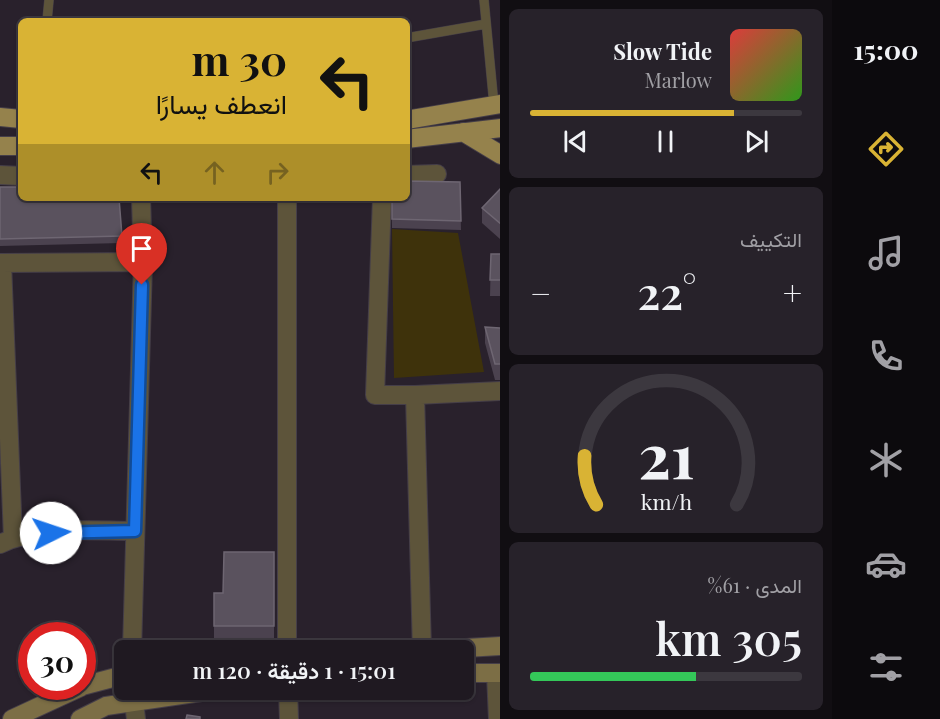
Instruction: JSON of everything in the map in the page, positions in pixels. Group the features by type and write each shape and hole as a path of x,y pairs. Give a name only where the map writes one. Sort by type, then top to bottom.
{"main road":[{"path":"410,119 497,105 499,129 410,139"},
{"path":"0,117 18,119"},
{"path":"463,132 500,154"},
{"path":"0,146 18,146"},
{"path":"474,648 500,646"},
{"path":"474,673 498,673"},
{"path":"96,683 114,678"},
{"path":"12,719 54,700"},
{"path":"80,719 105,706 135,711 177,700"}],"street":[{"path":"410,175 437,174"},
{"path":"0,175 18,176"},
{"path":"132,640 143,262 141,201"},
{"path":"286,201 287,640"},
{"path":"382,201 375,394 415,395 500,391"},
{"path":"135,531 70,531 6,541 1,263 143,262"},
{"path":"415,395 422,640"},
{"path":"498,673 498,719"},
{"path":"288,700 289,719"}],"lane":[{"path":"47,18 49,0"},
{"path":"484,0 497,105"},
{"path":"410,37 486,24"}],"shaded area":[{"path":"392,229 458,233 484,372 394,378"}],"building":[{"path":"410,181 460,182 461,221 392,219 392,201 410,201"},
{"path":"0,187 18,187 18,201 119,201 122,236 0,239"},
{"path":"500,189 500,223 482,208"},
{"path":"491,254 500,254 500,280 490,280"},
{"path":"485,327 500,328 500,364 495,364"},
{"path":"224,552 274,552 274,626 214,626 214,593 223,593"},
{"path":"187,715 200,717 200,719 186,719"}],"route":[{"path":"51,533 135,531 142,285"}]}
